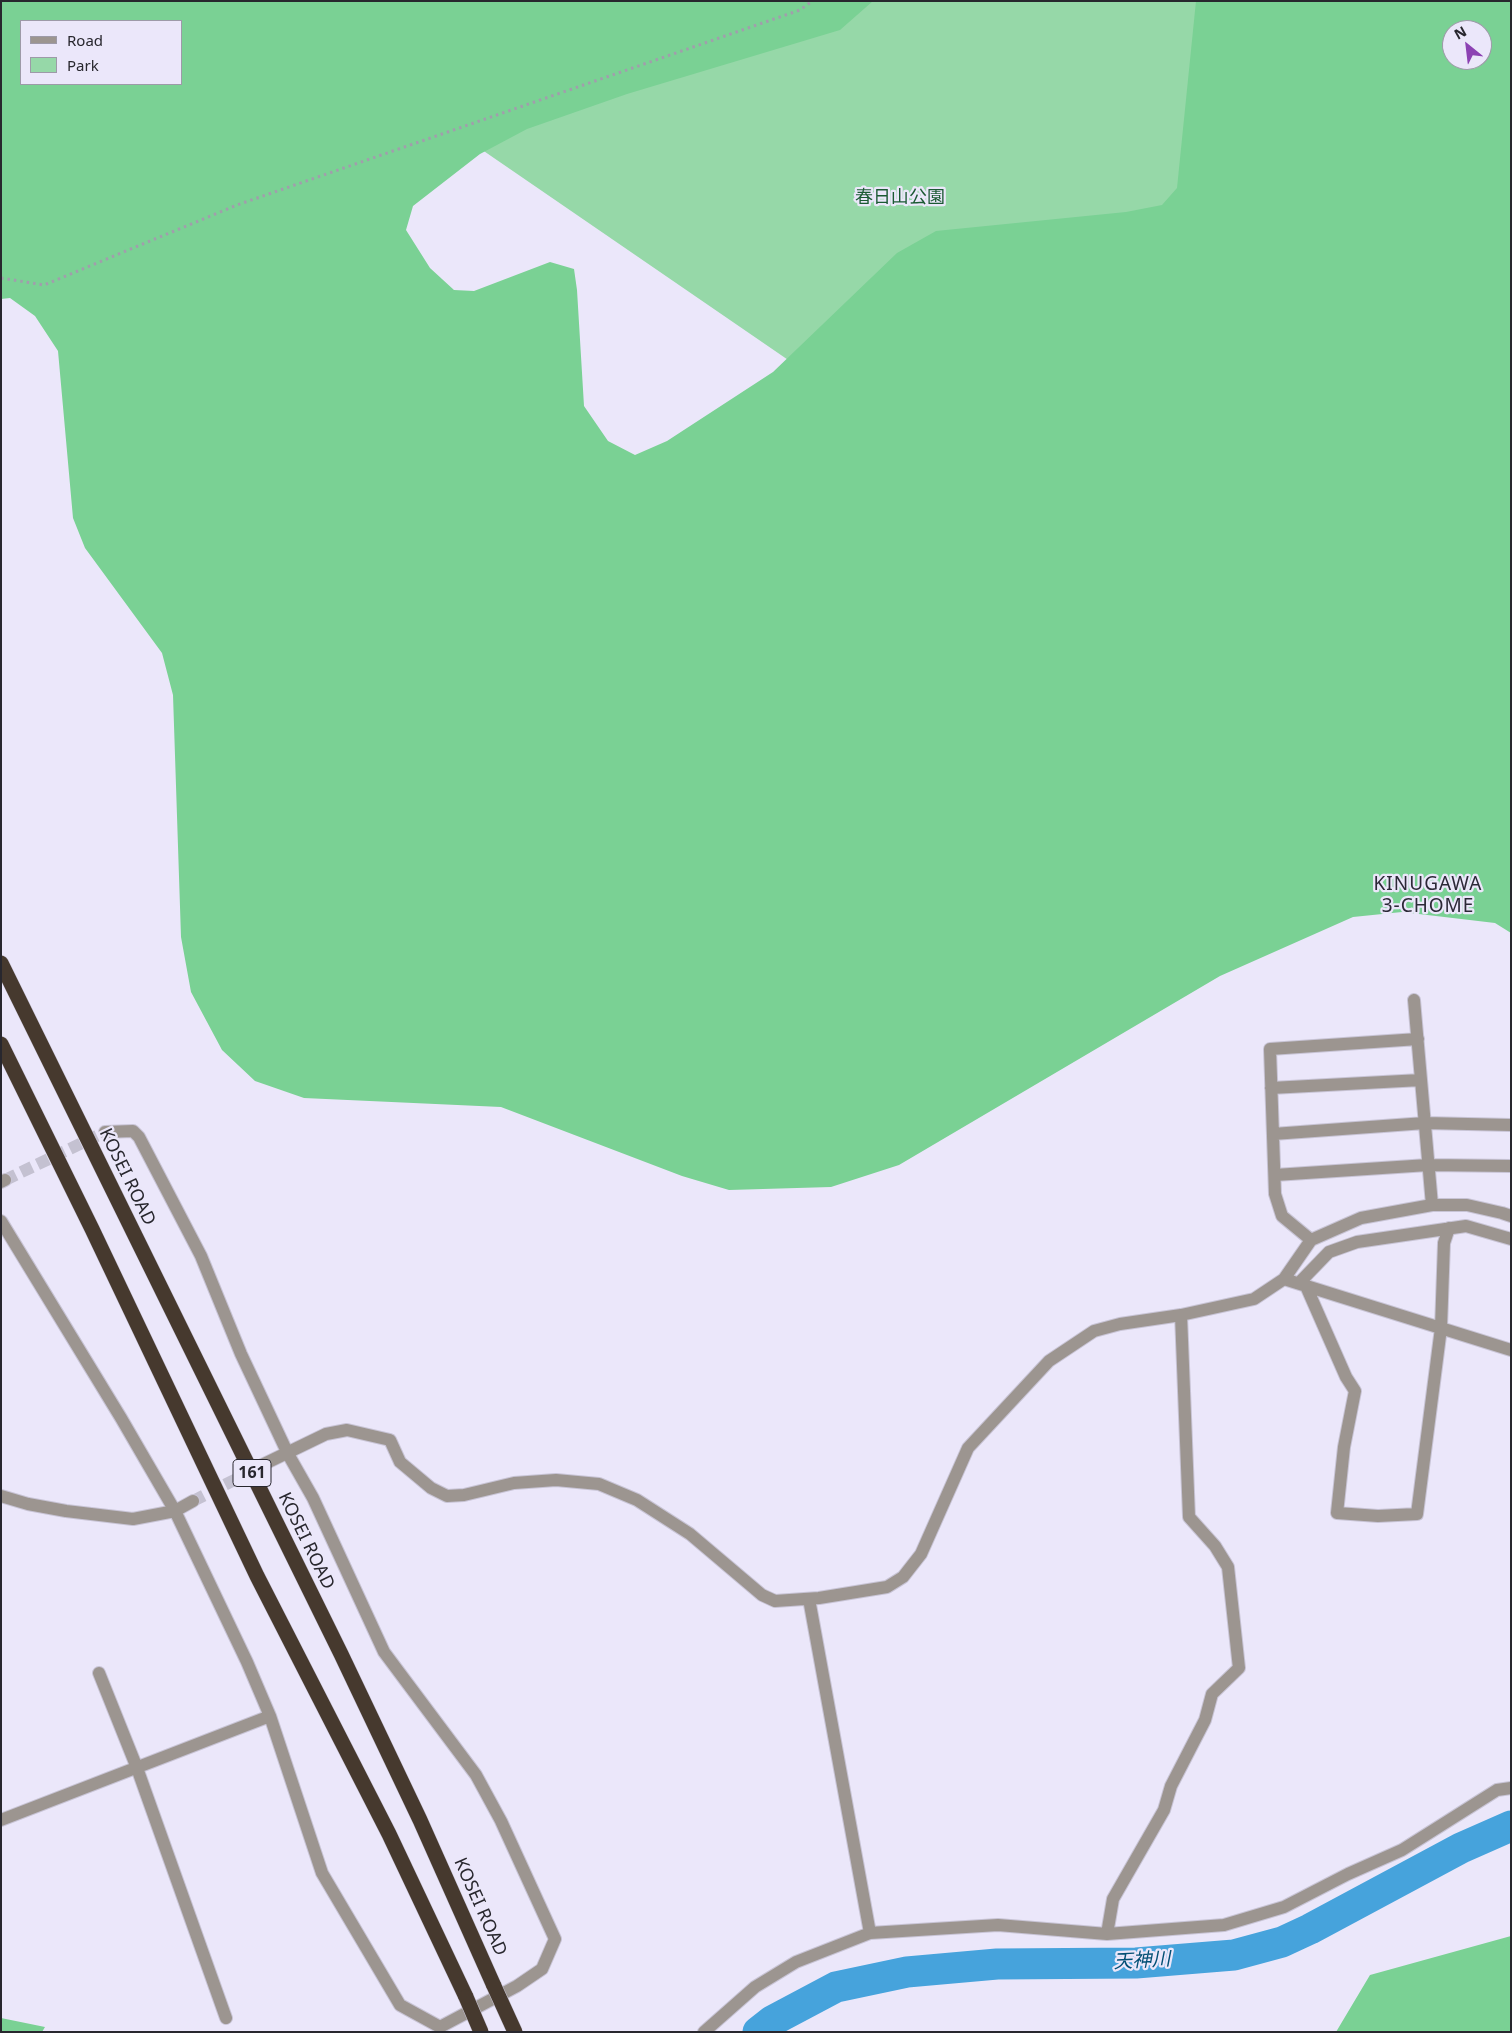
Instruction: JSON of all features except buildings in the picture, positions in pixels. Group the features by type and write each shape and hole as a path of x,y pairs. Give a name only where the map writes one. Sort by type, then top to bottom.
{"highway":[{"name":"KOSEI ROAD","path":"1,963 341,1654 420,1820 515,2032"},
{"name":"161","path":"1,1044 88,1221 257,1576 389,1834 481,2032"}],"street":[{"path":"1414,1000 1432,1205"},
{"path":"1311,1240 1282,1216 1275,1194 1270,1049 1418,1039"},
{"path":"1271,1088 1421,1080"},
{"path":"1273,1134 1425,1123 1511,1125"},
{"path":"1,1221 121,1418 175,1511 247,1662 270,1716 322,1873 400,2005 440,2029 517,1986 542,1969 555,1939 501,1821 476,1776 384,1652 313,1498 288,1454 241,1354 201,1256 139,1137 133,1131 105,1132"},
{"path":"1275,1175 1428,1165 1511,1166"},
{"path":"262,1465 326,1434 347,1430 390,1440 400,1462 431,1488 447,1496 464,1495 514,1484 556,1480 599,1484 637,1500 690,1534 762,1595 775,1601 810,1599 887,1587 903,1577 921,1554 968,1448 1049,1361 1094,1331 1120,1324 1181,1315 1254,1299 1284,1279 1311,1240 1361,1218 1432,1205 1467,1205 1511,1216"},
{"path":"1303,1285 1329,1252 1358,1242 1466,1226 1511,1239"},
{"path":"1303,1285 1346,1377 1356,1391 1344,1447 1337,1512 1378,1516 1417,1514 1440,1328 1444,1243 1449,1228"},
{"path":"1284,1279 1511,1350"},
{"path":"1107,1934 1113,1899 1164,1810 1171,1786 1204,1720 1212,1694 1240,1668 1228,1568 1215,1546 1189,1517 1181,1315"},
{"path":"1,1496 56,1510 133,1519 175,1511 193,1501"},
{"path":"810,1599 870,1933"},
{"path":"99,1673 137,1768 226,2018"},
{"path":"1,1820 270,1716"},
{"path":"704,2032 755,1987 796,1962 870,1933 998,1925 1107,1934 1224,1925 1284,1907 1348,1874 1402,1850 1497,1790 1511,1788"}],"path":[{"path":"1,278 44,285 237,205 800,10 812,1"}],"green space":[{"path":"1,1 873,1 840,30 627,94 527,129 480,154 413,206 406,230 430,268 454,290 474,291 550,262 574,269 584,406 608,441 635,455 667,441 773,372 897,253 936,231 1126,212 1162,205 1177,188 1196,1 1511,1 1511,933 1495,923 1402,912 1353,917 1220,976 899,1165 831,1187 729,1190 682,1176 501,1107 304,1098 255,1081 222,1050 191,992 181,937 173,695 162,653 85,548 73,518 58,351 35,316 10,298 1,299"},
{"name":"春日山公園","path":"180,1 1306,1 1255,252 880,423 424,110"},
{"path":"1511,1936 1511,2032 1336,2032 1370,1975"},
{"path":"1,2018 45,2027 42,2032 1,2032"}],"waterway":[{"name":"天神川","path":"758,2032 772,2021 836,1987 907,1972 997,1964 1136,1963 1234,1955 1282,1942 1310,1929 1461,1848 1511,1826"}],"tunnel":[{"path":"5,1180 105,1132"},
{"path":"193,1501 258,1468"}],"district":[{"name":"KINUGAWA 3-CHOME","path":"1428,896"}]}
